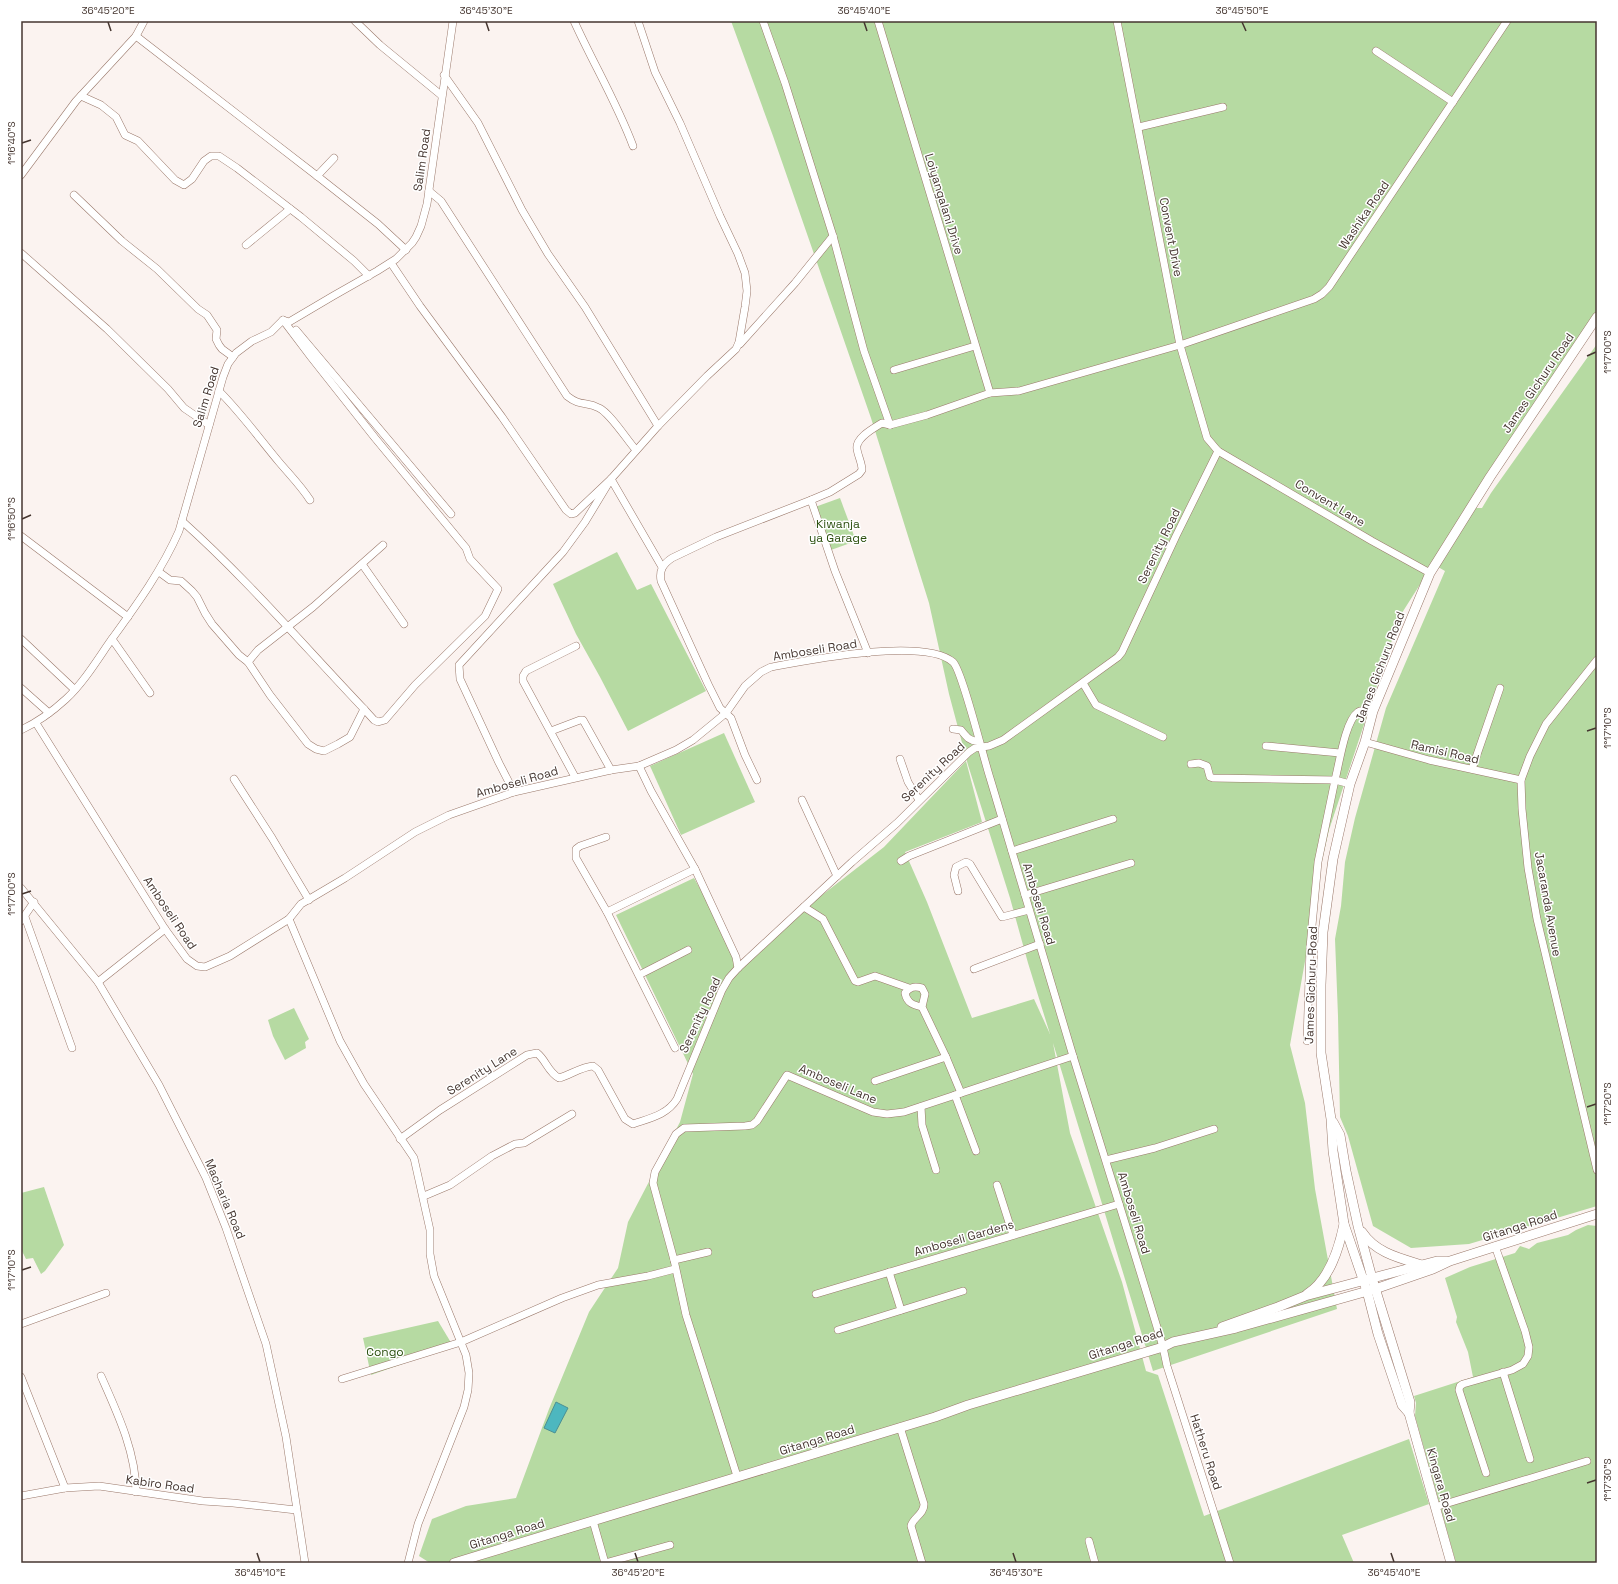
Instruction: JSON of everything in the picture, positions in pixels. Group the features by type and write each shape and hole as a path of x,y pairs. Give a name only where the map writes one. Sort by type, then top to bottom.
{"main road":[{"name":"James Gichuru Road","path":"1371,1290 1344,1224 1321,1053 1322,946 1332,859 1350,784 1365,742 1373,711 1430,573 1494,471 1597,317"},
{"name":"James Gichuru Road","path":"1331,1119 1340,1135 1367,1279"},
{"name":"Gitanga Road","path":"1187,1338 1236,1328 1371,1290 1433,1270 1450,1261 1597,1214"},
{"path":"1305,1296 1312,1291 1329,1268 1339,1245 1344,1224"},
{"path":"1358,1226 1367,1240 1382,1251 1422,1265"},
{"name":"Gitanga Road","path":"454,1563 968,1405 1163,1347 1173,1342 1278,1307 1305,1296 1437,1261 1450,1261"},
{"name":"Kingara Road","path":"1371,1290 1378,1334 1402,1405 1408,1413 1451,1563"}],"street":[{"path":"21,175 81,96 136,36 144,21"},
{"path":"354,21 380,45 441,95"},
{"name":"Salim Road","path":"21,730 36,723 67,698 112,639 159,572 170,552 182,521 223,378 233,357 244,346 271,332 286,321 391,263 412,244 421,226 429,191 441,95 453,21"},
{"path":"574,21 624,123 633,146"},
{"path":"638,21 655,72 680,123 745,273 747,291 739,342 736,349"},
{"path":"763,21 785,83 833,236 864,351 890,425"},
{"name":"Loiyangalani Drive","path":"878,21 990,393"},
{"name":"Convent Drive","path":"1117,21 1139,127 1180,345 1207,438 1218,451"},
{"name":"Washika Road","path":"1180,345 1298,305 1314,299 1322,294 1329,287 1507,21"},
{"path":"136,36 378,224 406,250"},
{"path":"1376,51 1453,102"},
{"path":"444,75 478,123 522,210 548,254 585,307 658,426"},
{"path":"81,96 101,105 116,117 125,135 138,141 175,180 184,185 192,179 204,160 211,156 219,156 290,209 350,257 369,276"},
{"path":"1139,127 1223,107"},
{"path":"317,176 334,158"},
{"path":"429,191 441,201 567,396 577,403 600,408 607,414 636,450"},
{"path":"74,195 122,241 157,269 207,315 217,330 216,339 219,345 233,357"},
{"path":"246,245 290,209"},
{"path":"391,263 566,510 571,514 575,513 610,479 658,426 736,349 795,283 833,236"},
{"path":"21,253 107,329 168,389 184,408 209,425"},
{"path":"286,321 451,514"},
{"path":"182,521 264,601 374,720 378,722 385,720 415,685 485,616 498,590 470,559 466,548 311,357 286,321"},
{"path":"756,780 731,718 720,708 661,581 660,572 662,566 672,558 708,541 830,492 859,474 862,470 862,465 856,447 857,443 882,423 890,425 927,415 990,393 1019,391 1180,345"},
{"path":"894,370 975,346"},
{"path":"219,391 252,427 302,487 310,500"},
{"name":"Convent Lane","path":"1218,451 1430,573"},
{"name":"Serenity Road","path":"685,1078 722,990 729,978 738,968 837,876 897,823 969,752 979,744 989,746 1003,740 1114,661 1122,652 1218,451"},
{"path":"610,479 662,566"},
{"path":"514,792 460,679 459,665 563,552 585,522 610,479"},
{"path":"811,500 835,571 868,653"},
{"path":"21,536 128,616"},
{"path":"248,662 258,650 313,607 383,545"},
{"path":"362,564 404,624"},
{"path":"159,572 170,580 178,580 186,584 197,597 205,613 217,631 239,655 248,662 270,695 308,744 316,749 324,751 350,737 364,709"},
{"path":"21,639 74,689"},
{"path":"112,639 150,693"},
{"path":"575,777 523,681 523,676 526,671 576,646"},
{"name":"Amboseli Road","path":"36,723 165,929 187,959 197,966 205,967 230,956 289,919 301,904 415,832 449,815 514,792 575,777 639,766 676,750 693,740 726,713 745,686 761,672 771,667 831,656 868,653 914,651 945,657 955,663 962,679 979,744 1163,1347"},
{"name":"Jacaranda Avenue","path":"1597,660 1546,724 1530,756 1521,780 1522,809 1528,868 1537,919 1597,1170"},
{"path":"1084,683 1096,705 1163,737"},
{"path":"21,688 49,713"},
{"path":"1472,769 1500,688"},
{"path":"1307,1041 1310,947 1318,862 1340,753 1350,724 1355,715 1360,711 1373,711"},
{"path":"551,732 583,720 610,770"},
{"path":"952,729 961,730 969,740 979,744"},
{"name":"Ramisi Road","path":"1365,742 1401,753 1521,780"},
{"path":"1266,746 1340,753"},
{"path":"900,759 908,782 919,800"},
{"path":"1191,764 1199,763 1207,766 1210,777 1213,778 1335,780 1350,784"},
{"path":"639,766 651,791 695,869 736,956 738,968"},
{"path":"234,779 272,838 309,900"},
{"path":"802,800 837,876"},
{"path":"901,861 909,856 1002,819"},
{"path":"1012,851 1113,819"},
{"path":"606,837 580,846 576,849 576,858 608,912 675,1048"},
{"path":"958,891 954,875 956,867 966,862 970,864 1002,917 1029,910"},
{"path":"1025,895 1131,863"},
{"path":"608,912 695,869"},
{"path":"1316,880 1329,884"},
{"name":"Macharia Road","path":"21,888 98,982 159,1084 206,1178 226,1228 266,1344 286,1436 296,1510 306,1563"},
{"path":"34,902 23,919 72,1048"},
{"path":"804,907 823,919 854,981 858,982 875,976 909,988"},
{"path":"289,919 340,1041 364,1084 414,1158 424,1196 430,1230 430,1254 434,1276 466,1356 469,1373 468,1390 464,1407 418,1524 408,1563"},
{"path":"98,982 165,929"},
{"path":"974,969 1040,944"},
{"path":"1310,947 1322,946"},
{"path":"638,975 688,950"},
{"path":"922,1007 914,1005 907,1000 905,994 909,988 915,986 922,988 925,994 922,1007 946,1058 976,1151"},
{"name":"Serenity Lane","path":"400,1139 440,1110 527,1056 537,1053 542,1057 553,1075 559,1078 586,1066 593,1066 598,1070 625,1119 633,1124 662,1114 673,1106 685,1078"},
{"name":"Amboseli Lane","path":"674,1260 653,1183 655,1172 676,1134 684,1128 752,1125 757,1121 787,1074 872,1112 887,1114 904,1112 921,1107 1073,1056"},
{"path":"875,1081 946,1058"},
{"path":"921,1107 922,1125 936,1170"},
{"path":"424,1196 450,1185 492,1156 515,1144 524,1143 572,1114"},
{"path":"1106,1160 1149,1149 1214,1129"},
{"path":"997,1185 1013,1235"},
{"name":"Amboseli Gardens","path":"816,1294 1119,1204"},
{"path":"1486,1473 1459,1390 1460,1386 1512,1370 1523,1364 1528,1356 1529,1347 1525,1331 1495,1246"},
{"path":"708,1252 674,1260 675,1269 686,1315 737,1476"},
{"path":"342,1379 461,1342 515,1318 598,1285 648,1276 675,1269"},
{"path":"889,1272 901,1310"},
{"path":"838,1330 963,1291"},
{"path":"21,1324 106,1293"},
{"name":"Hatheru Road","path":"1163,1347 1167,1366 1230,1563"},
{"path":"1503,1372 1530,1459"},
{"path":"101,1376 130,1450 136,1475 136,1492"},
{"path":"21,1378 65,1488"},
{"path":"900,1427 924,1504 922,1513 912,1520 911,1526 922,1563"},
{"path":"1435,1507 1587,1461"},
{"name":"Kabiro Road","path":"21,1496 65,1488 99,1486 203,1501 296,1510"},
{"path":"593,1521 605,1563 670,1545"},
{"path":"1089,1541 1095,1563"}],"green space":[{"path":"731,21 1597,21 1597,319 1469,508 1482,508 1491,493 1597,344 1597,1206 1469,1244 1411,1248 1373,1226 1348,1136 1340,1117 1335,939 1341,906 1345,862 1355,818 1386,708 1445,571 1433,564 1400,616 1329,830 1313,900 1309,939 1290,1045 1305,1103 1315,1189 1337,1309 1153,1371 1053,1043 1070,1133 1122,1282 1146,1371 1158,1375 1204,1516 1409,1439 1429,1504 1342,1535 1354,1563 430,1563 419,1556 432,1519 466,1506 516,1498 549,1409 589,1312 618,1268 628,1222 680,1122 693,1074 616,915 694,878 741,961 768,937 884,847 966,761 982,822 905,852 927,902 972,1018 1034,999 1050,1034 1010,898 968,765 949,694 929,603 871,418 773,136"},
{"name":"Kiwanja ya Garage","path":"840,498 856,541 831,550 815,507"},
{"path":"617,552 637,590 651,584 706,691 628,731 576,634 553,584"},
{"path":"724,733 755,802 681,835 650,766"},
{"path":"294,1008 309,1039 305,1042 306,1048 285,1060 273,1036 268,1020"},
{"path":"44,1187 64,1245 45,1271 41,1274 33,1258 26,1259 21,1249 21,1193"},
{"path":"1588,1225 1597,1226 1597,1563 1456,1563 1415,1416 1416,1403 1414,1396 1473,1377 1468,1352 1456,1322 1457,1317 1445,1278 1470,1267 1515,1253 1520,1246 1529,1249 1537,1243 1568,1235"},
{"name":"Congo","path":"438,1321 453,1346 371,1375 363,1338"}],"water":[{"path":"556,1402 568,1408 555,1433 544,1428"}]}
